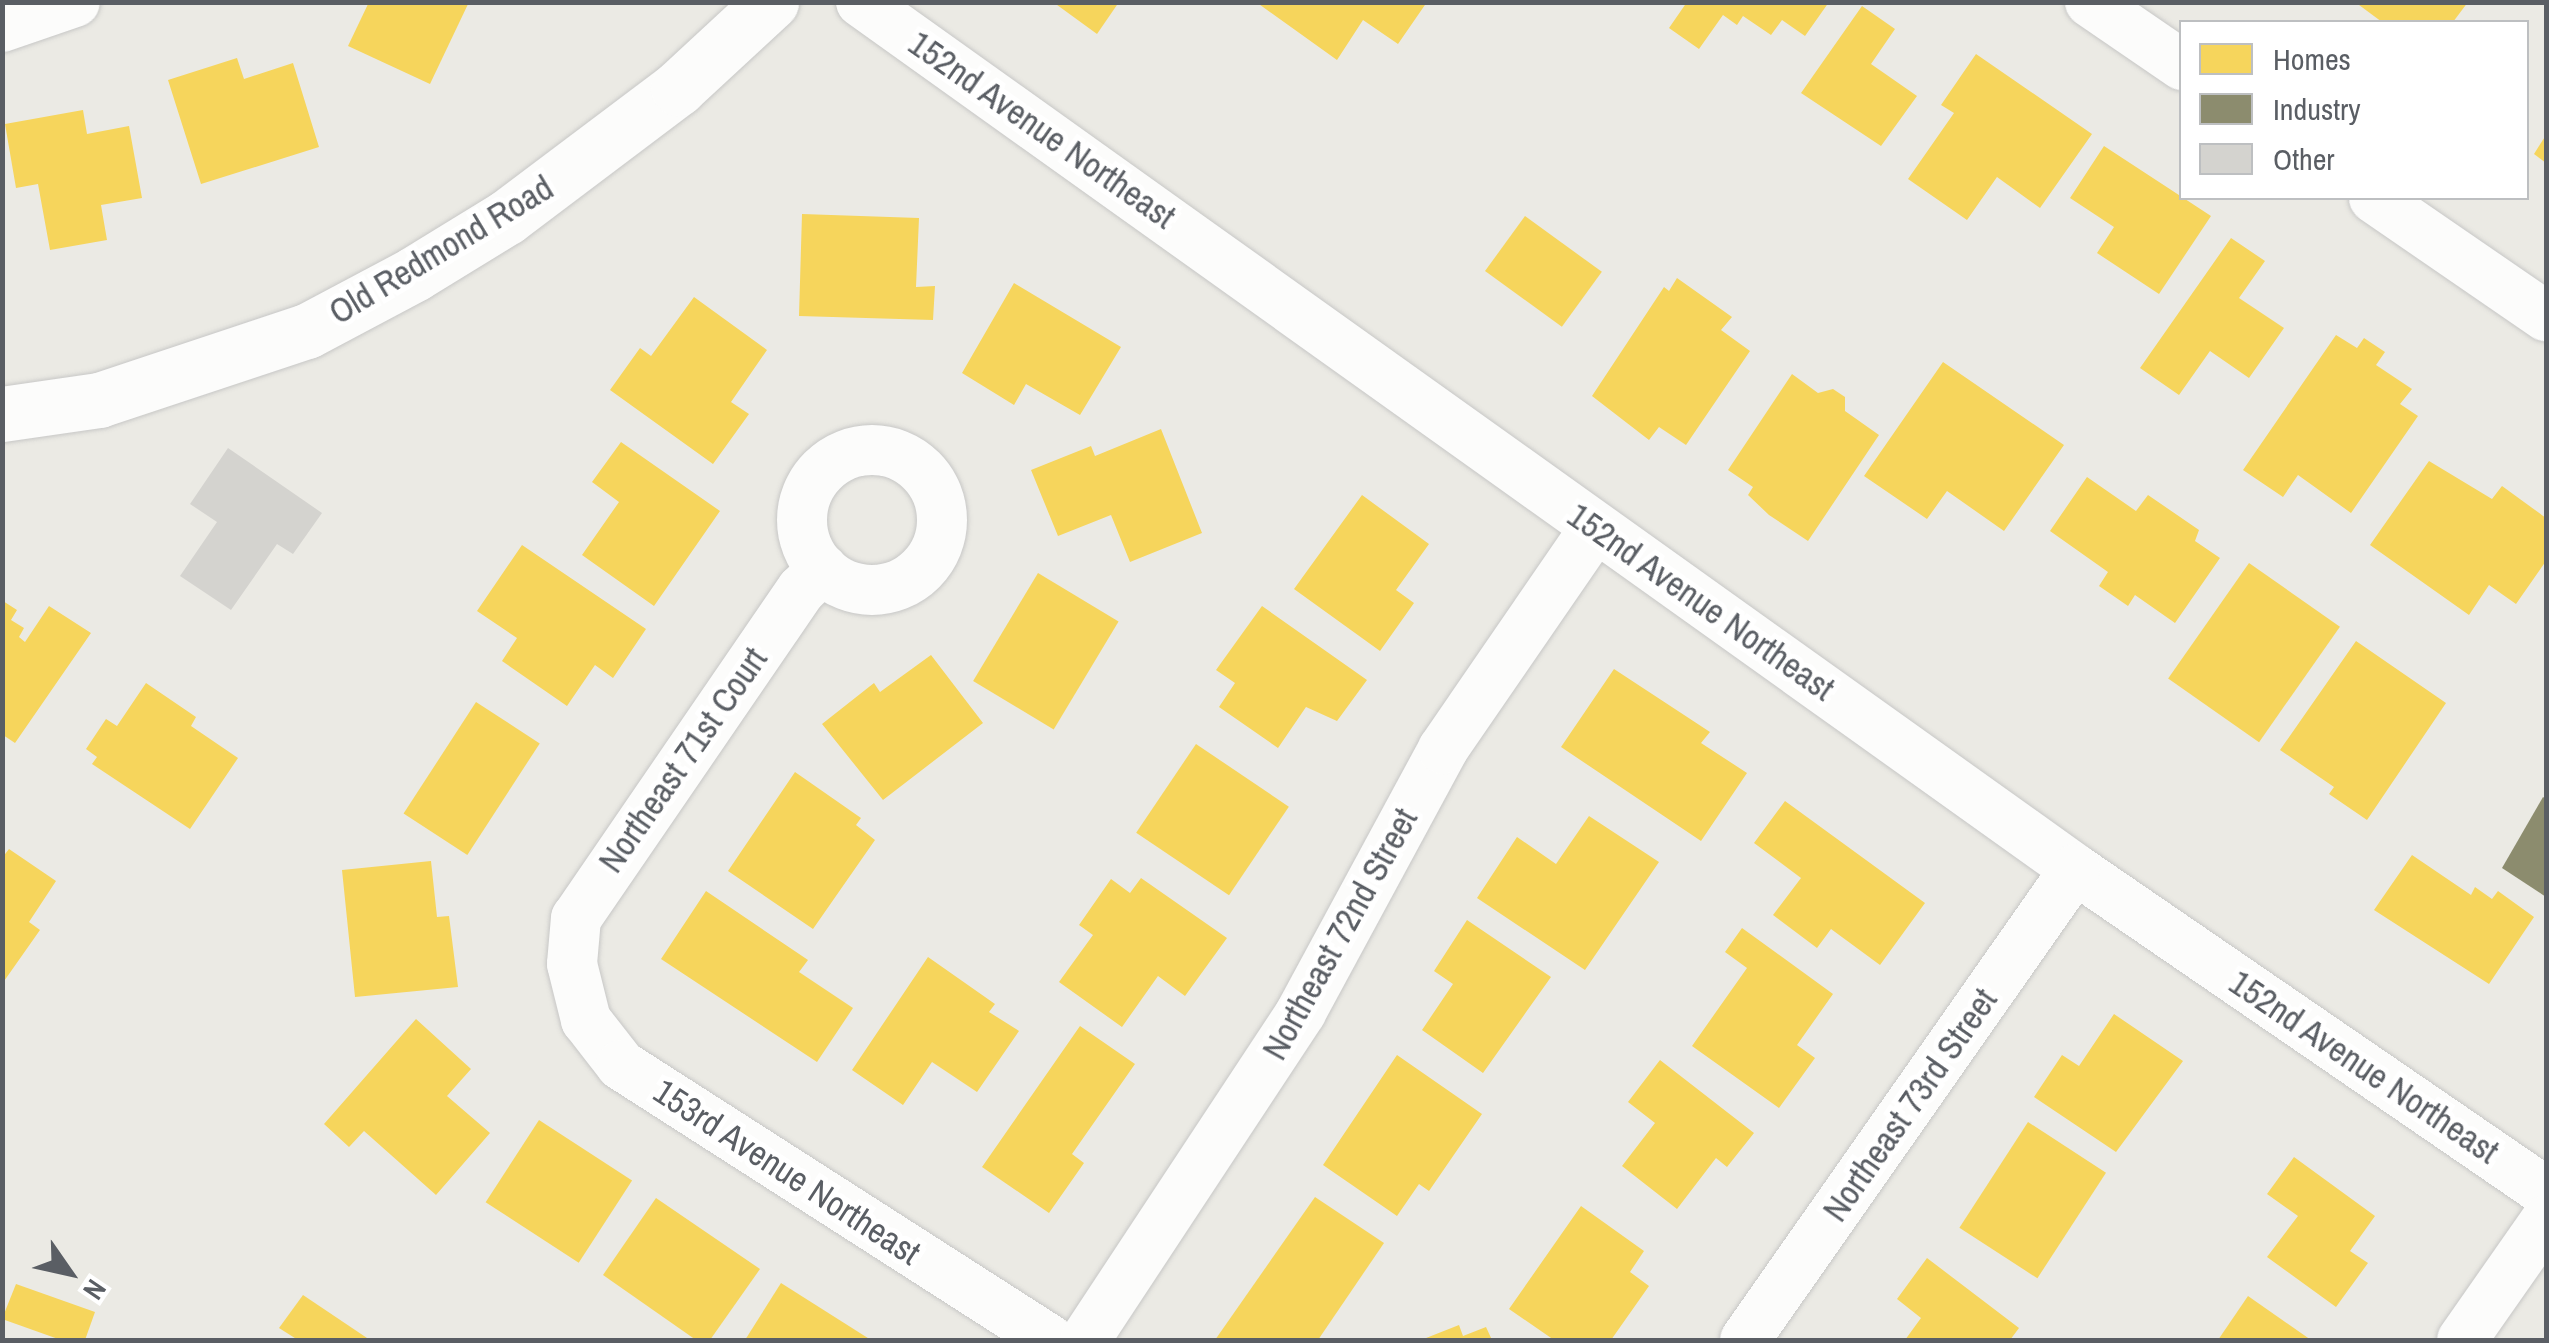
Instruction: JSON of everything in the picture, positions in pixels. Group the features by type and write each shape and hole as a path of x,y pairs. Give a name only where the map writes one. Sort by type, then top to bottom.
{"main road":[{"name":"Old Redmond Road","path":"2,414 137,387 307,330 399,282 507,217 678,88 770,2"}],"street":[{"path":"2,27 75,2"},
{"name":"152nd Avenue Northeast","path":"861,2 2075,868 2546,1192"},
{"path":"2090,2 2179,63"},
{"path":"2377,200 2546,316"},
{"name":"Northeast 72nd Street","path":"1085,1340 1301,1012 1443,749 1595,528"},
{"name":"Northeast 71st Court","path":"572,964 576,918 606,870 801,590 823,569"},
{"name":"Northeast 73rd Street","path":"1746,1340 2075,868"},
{"name":"153rd Avenue Northeast","path":"572,964 586,1020 621,1065 1050,1340"},
{"path":"2462,1340 2546,1220"}],"building: Homes":[{"path":"369,2 469,2 430,84 348,46"},
{"path":"1053,2 1119,2 1097,34"},
{"path":"1256,2 1427,2 1398,44 1363,20 1337,60"},
{"path":"1687,2 1829,2 1805,36 1782,20 1771,35 1743,16 1737,25 1723,15 1699,49 1669,28"},
{"path":"2355,2 2468,2 2454,20 2379,20"},
{"path":"1862,6 1895,29 1871,64 1917,96 1881,146 1801,93"},
{"path":"1976,54 2092,134 2040,208 1997,177 1967,220 1908,179 1954,113 1941,105"},
{"path":"237,58 244,79 293,63 319,147 201,184 168,80"},
{"path":"83,110 87,134 129,126 142,198 101,205 107,240 50,250 38,184 16,188 5,124"},
{"path":"2546,135 2546,163 2534,154"},
{"path":"2104,146 2179,195 2179,200 2187,200 2211,216 2159,294 2097,253 2114,227 2070,198"},
{"path":"802,214 919,218 916,287 935,286 933,320 799,316"},
{"path":"1525,216 1602,272 1562,327 1485,271"},
{"path":"2231,238 2265,261 2239,298 2284,328 2249,378 2210,351 2179,395 2140,368"},
{"path":"1677,278 1732,317 1721,330 1750,351 1686,445 1659,427 1649,440 1592,396 1664,287 1669,291"},
{"path":"1014,283 1121,347 1080,415 1026,384 1014,405 962,373"},
{"path":"694,297 767,350 731,402 749,414 713,464 610,390 640,348 651,356"},
{"path":"2336,335 2357,348 2364,338 2385,352 2376,365 2412,389 2400,404 2418,416 2351,513 2298,475 2283,497 2243,470"},
{"path":"1943,362 2064,445 2004,531 1947,491 1927,519 1864,476"},
{"path":"1792,374 1818,393 1833,389 1845,397 1845,411 1879,435 1808,541 1769,515 1748,495 1753,487 1728,470"},
{"path":"1161,429 1202,533 1130,562 1111,515 1058,536 1031,470 1091,446 1095,456"},
{"path":"621,442 720,511 654,606 582,555 619,502 592,482"},
{"path":"2429,461 2492,499 2502,486 2546,518 2546,561 2516,604 2489,585 2469,615 2370,545"},
{"path":"2087,477 2136,511 2148,495 2199,530 2195,541 2220,558 2175,623 2135,595 2128,606 2099,586 2108,572 2050,531"},
{"path":"1362,495 1429,544 1396,590 1414,603 1380,651 1294,589"},
{"path":"522,545 646,629 613,678 595,665 567,706 502,661 517,638 477,611"},
{"path":"2249,563 2340,627 2259,742 2168,679"},
{"path":"1038,573 1119,621 1054,729 973,681"},
{"path":"3,601 17,610 11,620 24,628 19,637 25,642 49,606 91,633 15,743 3,735"},
{"path":"1262,606 1367,680 1337,721 1306,707 1278,748 1219,707 1235,683 1216,670"},
{"path":"2356,641 2446,703 2367,820 2329,794 2334,787 2280,750"},
{"path":"931,655 983,723 883,800 822,724 874,683 880,692"},
{"path":"1614,669 1710,732 1701,743 1747,773 1701,841 1561,747"},
{"path":"146,683 196,717 191,726 238,758 190,829 92,764 97,757 86,749 106,719 117,726"},
{"path":"476,702 540,743 467,855 404,814"},
{"path":"1196,744 1289,807 1229,895 1136,833"},
{"path":"795,772 861,818 856,825 875,840 813,929 728,871"},
{"path":"1785,801 1925,903 1880,965 1831,929 1817,948 1773,915 1801,878 1754,843"},
{"path":"1589,816 1659,862 1585,970 1477,898 1517,837 1556,864"},
{"path":"9,849 56,881 29,922 40,930 2,984 2,858"},
{"path":"2412,855 2471,895 2475,887 2492,899 2498,891 2534,917 2489,984 2374,910"},
{"path":"431,861 437,917 449,916 458,987 355,997 342,870"},
{"path":"1141,878 1227,938 1185,996 1158,976 1122,1027 1059,982 1093,935 1079,925 1111,879 1130,893"},
{"path":"706,891 808,960 799,972 853,1008 817,1062 661,959"},
{"path":"1467,920 1551,977 1483,1073 1422,1030 1453,984 1434,971"},
{"path":"1742,928 1833,994 1797,1045 1815,1058 1779,1108 1692,1046 1747,968 1725,952"},
{"path":"928,957 995,1004 989,1012 1019,1031 977,1092 932,1062 903,1105 852,1070"},
{"path":"2114,1014 2183,1061 2116,1152 2034,1097 2062,1055 2079,1066"},
{"path":"416,1019 471,1069 447,1096 490,1133 436,1195 364,1131 349,1147 324,1124"},
{"path":"1080,1026 1135,1064 1072,1154 1084,1163 1049,1213 982,1167"},
{"path":"1397,1055 1482,1114 1429,1191 1419,1184 1397,1216 1323,1165"},
{"path":"1660,1060 1754,1133 1727,1167 1716,1158 1677,1209 1622,1166 1655,1123 1628,1102"},
{"path":"539,1120 632,1180 579,1263 486,1202"},
{"path":"2028,1122 2106,1173 2037,1278 1959,1228"},
{"path":"2294,1157 2375,1216 2350,1251 2368,1263 2336,1307 2267,1257 2298,1216 2267,1194"},
{"path":"1315,1197 1384,1243 1318,1340 1215,1340"},
{"path":"656,1198 760,1269 710,1340 696,1340 603,1275"},
{"path":"1581,1206 1644,1251 1630,1272 1649,1286 1611,1340 1554,1340 1509,1309"},
{"path":"1927,1258 2019,1328 2010,1340 1905,1340 1921,1318 1897,1299"},
{"path":"781,1283 871,1340 745,1340"},
{"path":"16,1284 95,1312 85,1340 61,1340 2,1319"},
{"path":"303,1295 370,1340 298,1340 279,1328"},
{"path":"2248,1296 2311,1340 2218,1340"},
{"path":"1459,1325 1463,1336 1486,1327 1492,1340 1421,1340"}],"building: Industry":[{"path":"2543,797 2546,799 2546,897 2502,868"}],"building: Other":[{"path":"228,448 322,513 293,554 277,544 231,610 180,576 217,522 190,504"}]}
